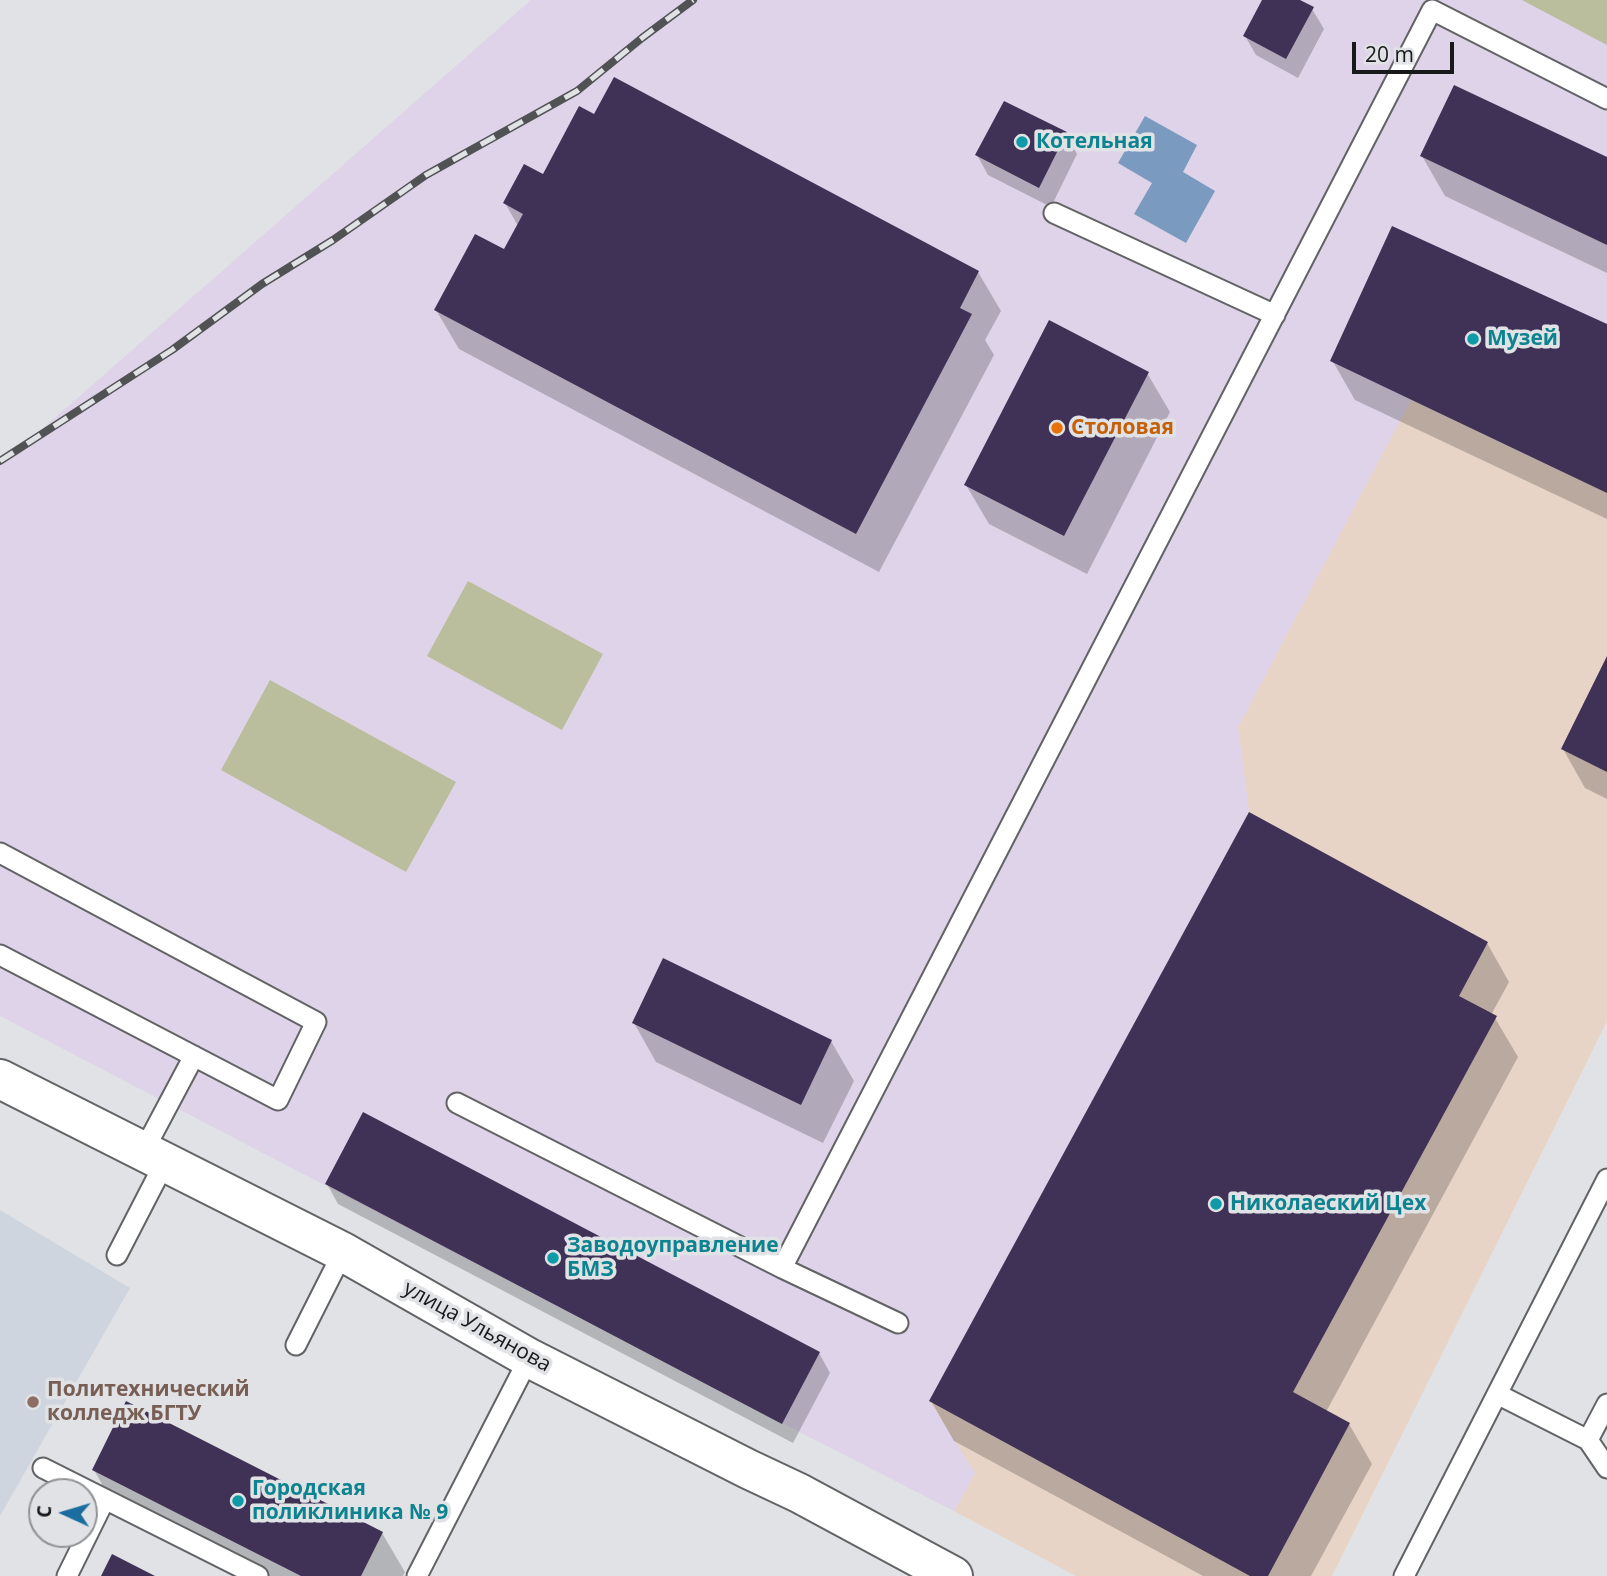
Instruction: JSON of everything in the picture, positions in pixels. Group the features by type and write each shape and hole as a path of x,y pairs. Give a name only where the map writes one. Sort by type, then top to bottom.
{"main road":[{"name":"улица Ульянова","path":"0,1079 343,1252 529,1358 799,1493 953,1576"}],"lane":[{"path":"782,1268 1435,5 1607,99"},
{"path":"1054,213 1275,314"},
{"path":"0,853 316,1022 278,1100 0,955"},
{"path":"117,1255 194,1056"},
{"path":"457,1103 782,1268 898,1323"},
{"path":"1404,1576 1607,1180"},
{"path":"296,1345 343,1252"},
{"path":"417,1576 529,1358"},
{"path":"1497,1394 1588,1440 1607,1468"},
{"path":"1588,1440 1607,1404"},
{"path":"43,1468 258,1576"},
{"path":"67,1576 105,1499"}],"shaded area":[{"path":"531,0 1607,0 1607,492 1411,400 1238,727 1249,812 930,1401 975,1473 954,1511 0,1016 0,466"},
{"path":"1411,399 1607,492 1607,1021 1332,1576 1076,1576 954,1511 975,1473 929,1402 1249,812 1238,727"},
{"name":"Политехнический колледж БГТУ","path":"0,1210 130,1288 0,1516"}],"green space":[{"path":"1522,0 1607,0 1607,45"},
{"path":"468,581 603,654 562,730 427,656"},
{"path":"270,680 456,782 406,872 221,770"}],"water":[{"path":"1145,116 1197,145 1183,172 1215,191 1186,243 1134,214 1152,183 1118,163"}],"building":[{"path":"1262,0 1300,0 1314,7 1286,59 1243,36"},
{"path":"614,77 979,271 960,308 972,314 856,534 434,310 475,234 504,249 523,214 503,203 524,164 543,174 579,106 594,114"},
{"path":"1454,85 1607,157 1607,245 1420,156"},
{"name":"Котельная","path":"1004,101 1067,132 1039,188 975,155"},
{"name":"Музей","path":"1392,226 1607,324 1607,493 1330,361"},
{"name":"Столовая","path":"1049,320 1149,372 1064,536 964,485"},
{"path":"1607,656 1607,772 1561,749"},
{"name":"Николаеский Цех","path":"1249,812 1488,942 1459,996 1497,1016 1293,1392 1350,1423 1268,1576 1250,1576 929,1401"},
{"path":"663,958 832,1040 801,1105 632,1023"},
{"name":"Заводоуправление БМЗ","path":"363,1112 820,1352 782,1424 325,1184"},
{"name":"Городская поликлиника № 9","path":"126,1401 383,1532 361,1576 301,1576 92,1470"},
{"path":"112,1554 155,1576 101,1576"}],"railway":[{"path":"0,461 172,350 262,284 333,240 426,175 577,91 693,0"}],"place":[{"name":"Котельная","path":"1022,142"},
{"name":"Музей","path":"1473,339"},
{"name":"Столовая","path":"1057,428"},
{"name":"Николаеский Цех","path":"1216,1204"},
{"name":"Заводоуправление БМЗ","path":"553,1258"},
{"name":"Политехнический колледж БГТУ","path":"33,1402"},
{"name":"Городская поликлиника № 9","path":"238,1501"}]}
